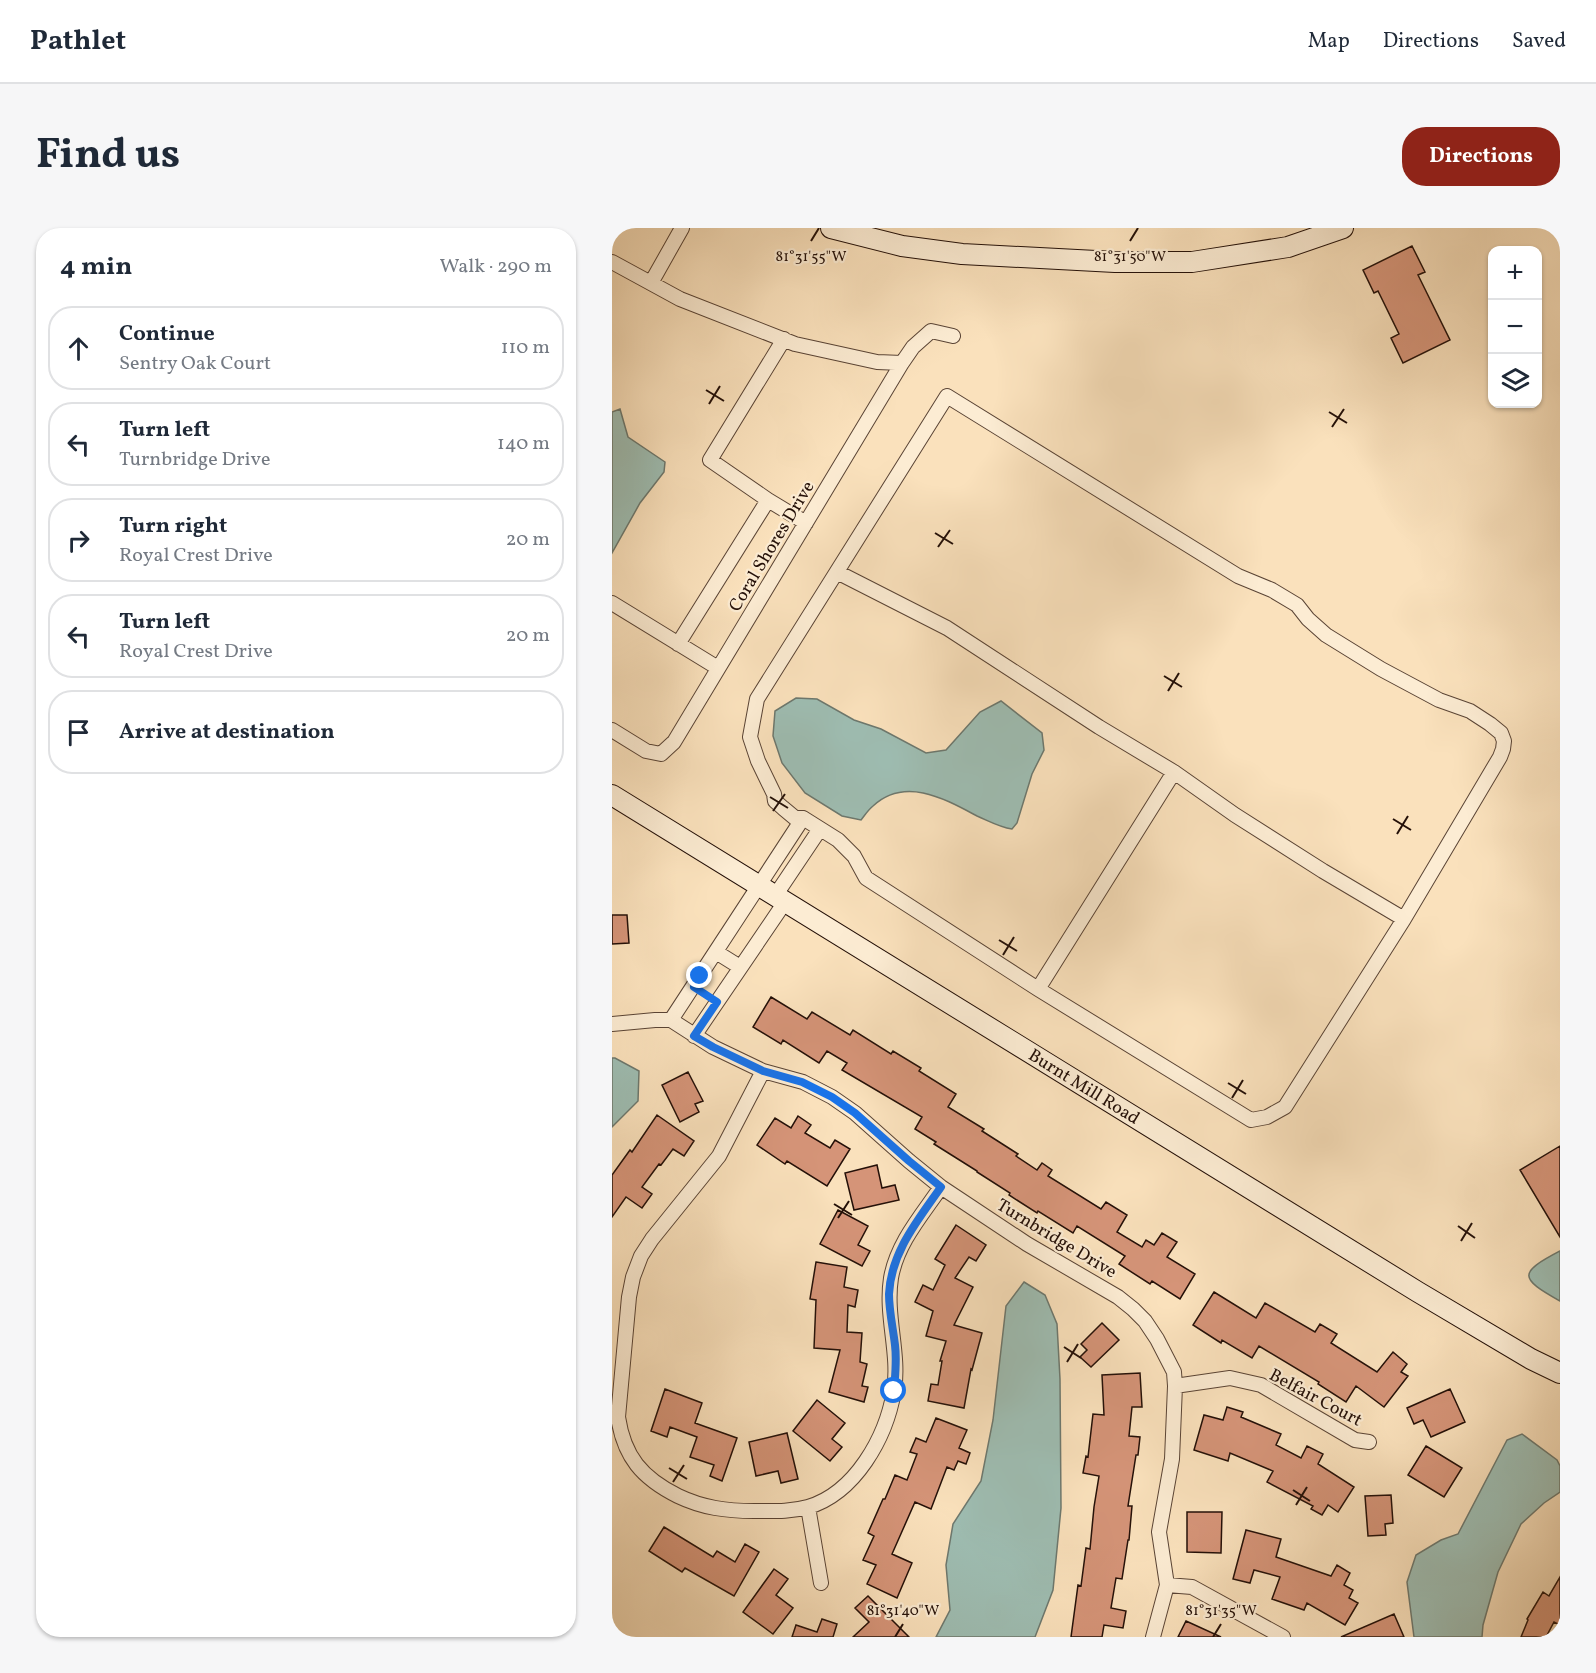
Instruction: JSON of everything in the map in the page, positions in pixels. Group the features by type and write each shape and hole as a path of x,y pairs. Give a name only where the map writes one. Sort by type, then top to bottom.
{"street":[{"path":"651,283 682,228"},
{"path":"831,228 902,246 962,254 1115,262 1192,262 1288,247 1343,228"},
{"path":"612,262 680,299 795,344 877,362 902,363"},
{"name":"Coral Shores Drive","path":"612,730 646,751 662,754 674,742 902,363 913,348 931,331 953,336"},
{"path":"784,339 710,460 806,523"},
{"path":"947,396 1238,576 1253,581 1297,605 1308,619 1326,634 1381,669 1429,694 1470,711 1501,733 1504,741 1500,757 1404,919 1285,1107 1267,1117 1251,1120 1038,989 866,878 854,856 838,840 803,818 795,818 775,801 750,737 756,699 837,572 947,396"},
{"path":"678,644 768,500"},
{"path":"837,572 947,628 1099,727 1174,772 1235,815 1404,919"},
{"path":"612,603 718,668"},
{"path":"1038,989 1174,772"},
{"name":"Burnt Mill Road","path":"612,795 1408,1285 1531,1359 1560,1373"},
{"path":"612,1024 671,1020 740,967 773,895 803,818"},
{"path":"694,1036 716,952 773,895 820,829"},
{"path":"716,952 740,967"},
{"name":"Turnbridge Drive","path":"671,1020 713,1047 763,1071 802,1082 832,1097 855,1113 941,1187 1026,1244 1118,1297 1145,1321 1174,1372 1175,1386 1172,1459 1159,1532 1167,1585 1153,1637"},
{"path":"763,1071 719,1156 652,1239 641,1256 633,1277 629,1297 618,1417 626,1449 635,1464 649,1478 668,1491 689,1501 732,1511 786,1511 808,1507 826,1499 853,1477 880,1436 894,1391 896,1368 890,1314 891,1276 906,1238 941,1187"},
{"name":"Belfair Court","path":"1175,1386 1230,1378 1261,1385 1355,1440 1369,1442"},
{"path":"808,1507 821,1583"},
{"path":"1167,1585 1192,1587 1283,1637"}],"water":[{"path":"620,409 628,437 665,462 664,472 640,503 612,553 612,412"},
{"path":"796,698 817,699 854,720 881,729 926,753 946,750 980,712 1001,701 1042,733 1044,750 1032,774 1017,823 1012,829 1003,827 938,797 912,791 885,797 861,820 842,816 805,793 782,763 773,736 775,711"},
{"path":"612,1058 639,1071 638,1101 612,1127"},
{"path":"1560,1251 1560,1301 1537,1287 1529,1276 1531,1270 1537,1265"},
{"path":"1024,1282 1045,1295 1057,1324 1060,1379 1061,1508 1053,1590 1035,1637 936,1637 950,1610 946,1565 953,1524 981,1481 993,1420 1006,1306"},
{"path":"1522,1434 1557,1460 1560,1466 1560,1492 1521,1524 1498,1572 1483,1625 1482,1637 1414,1637 1407,1582 1416,1555 1441,1540 1458,1534 1507,1440"}],"building":[{"path":"1412,246 1425,272 1418,275 1450,340 1403,363 1391,338 1399,334 1378,291 1374,293 1363,270"},
{"path":"612,915 627,915 629,943 612,944"},
{"path":"771,997 807,1019 812,1012 850,1035 853,1030 891,1054 893,1051 921,1068 919,1071 956,1094 948,1107 984,1129 982,1131 1018,1154 1016,1156 1037,1170 1042,1163 1052,1170 1048,1176 1101,1209 1106,1202 1127,1215 1117,1232 1142,1247 1146,1240 1154,1245 1162,1233 1177,1242 1167,1257 1195,1274 1180,1299 1152,1281 1150,1284 1119,1264 1125,1256 1077,1226 1073,1233 1038,1211 1037,1213 934,1144 936,1142 915,1129 922,1117 842,1070 847,1063 827,1051 819,1063 783,1040 781,1044 753,1027"},
{"path":"688,1072 703,1101 695,1104 699,1112 680,1122 662,1085"},
{"path":"657,1115 694,1141 684,1156 673,1149 661,1165 659,1164 642,1187 652,1194 642,1208 626,1197 612,1217 612,1175 630,1150 632,1152"},
{"path":"798,1116 811,1125 805,1133 830,1148 835,1140 850,1149 827,1186 787,1161 785,1164 757,1145 775,1118 791,1128"},
{"path":"1560,1146 1560,1237 1520,1170"},
{"path":"877,1165 882,1188 895,1185 899,1200 854,1210 845,1173"},
{"path":"838,1210 868,1226 858,1245 870,1251 862,1266 820,1244"},
{"path":"956,1225 986,1245 976,1261 969,1257 955,1278 973,1287 954,1325 982,1333 971,1369 964,1408 928,1401 931,1384 938,1385 942,1361 940,1361 946,1341 926,1336 933,1311 915,1302 923,1285 933,1290 945,1265 935,1259"},
{"path":"816,1262 847,1267 844,1287 858,1290 855,1307 848,1305 847,1332 862,1333 860,1362 867,1364 862,1386 868,1387 864,1402 829,1392 840,1350 814,1348 816,1300 810,1299"},
{"path":"1214,1292 1256,1318 1265,1303 1315,1332 1320,1324 1337,1334 1331,1343 1377,1372 1393,1352 1407,1364 1401,1372 1408,1376 1384,1407 1356,1386 1346,1402 1318,1384 1319,1382 1259,1346 1252,1358 1222,1340 1221,1343 1193,1325"},
{"path":"1102,1323 1119,1340 1091,1367 1080,1357 1087,1350 1081,1344"},
{"path":"1140,1373 1142,1407 1132,1407 1129,1436 1140,1437 1128,1506 1132,1506 1129,1540 1122,1579 1116,1578 1111,1608 1126,1611 1123,1628 1104,1625 1102,1637 1071,1637 1078,1585 1081,1586 1086,1548 1090,1549 1099,1476 1083,1473 1086,1456 1088,1457 1093,1414 1104,1415 1102,1375"},
{"path":"665,1389 702,1403 695,1423 737,1438 722,1481 710,1476 714,1465 690,1457 697,1437 670,1427 667,1437 651,1431"},
{"path":"1450,1389 1465,1422 1431,1437 1423,1420 1414,1424 1407,1408"},
{"path":"817,1400 845,1423 832,1439 842,1447 830,1461 793,1431"},
{"path":"1227,1407 1243,1412 1241,1417 1281,1434 1276,1445 1301,1458 1307,1446 1323,1454 1318,1464 1354,1487 1338,1512 1328,1505 1322,1515 1311,1509 1313,1506 1267,1482 1273,1471 1230,1453 1228,1461 1194,1450 1204,1415 1223,1420"},
{"path":"936,1418 967,1430 959,1448 970,1453 966,1464 958,1461 954,1470 947,1467 931,1509 915,1502 892,1554 912,1563 897,1598 867,1584 876,1565 863,1560 874,1536 868,1533 895,1475 907,1480 917,1454 910,1452 916,1438 926,1442"},
{"path":"787,1433 798,1479 781,1483 778,1471 756,1476 749,1442"},
{"path":"1426,1446 1462,1468 1444,1497 1408,1475"},
{"path":"1391,1495 1393,1523 1385,1524 1386,1535 1368,1536 1365,1496"},
{"path":"1187,1512 1222,1512 1221,1553 1187,1552"},
{"path":"664,1527 713,1557 717,1551 735,1562 745,1544 759,1552 734,1596 685,1568 682,1572 649,1551"},
{"path":"1246,1530 1281,1539 1276,1557 1331,1576 1337,1565 1350,1573 1344,1585 1353,1590 1349,1598 1358,1603 1345,1625 1307,1603 1304,1610 1272,1599 1280,1577 1254,1570 1250,1583 1233,1579"},
{"path":"774,1569 788,1579 776,1595 793,1608 773,1634 743,1612"},
{"path":"1560,1577 1560,1625 1554,1622 1546,1637 1521,1637 1527,1619 1543,1592 1549,1596"},
{"path":"868,1596 909,1637 853,1637 869,1622 855,1608"},
{"path":"1394,1614 1404,1637 1341,1637"},
{"path":"822,1619 837,1624 833,1637 792,1637 796,1625 817,1632"},
{"path":"1186,1621 1221,1637 1178,1637"}],"route":[{"path":"700,976 694,987 717,1002 694,1036 763,1071 802,1082 832,1097 855,1113 941,1187 906,1238 891,1276 890,1314 896,1368 894,1391"}]}
